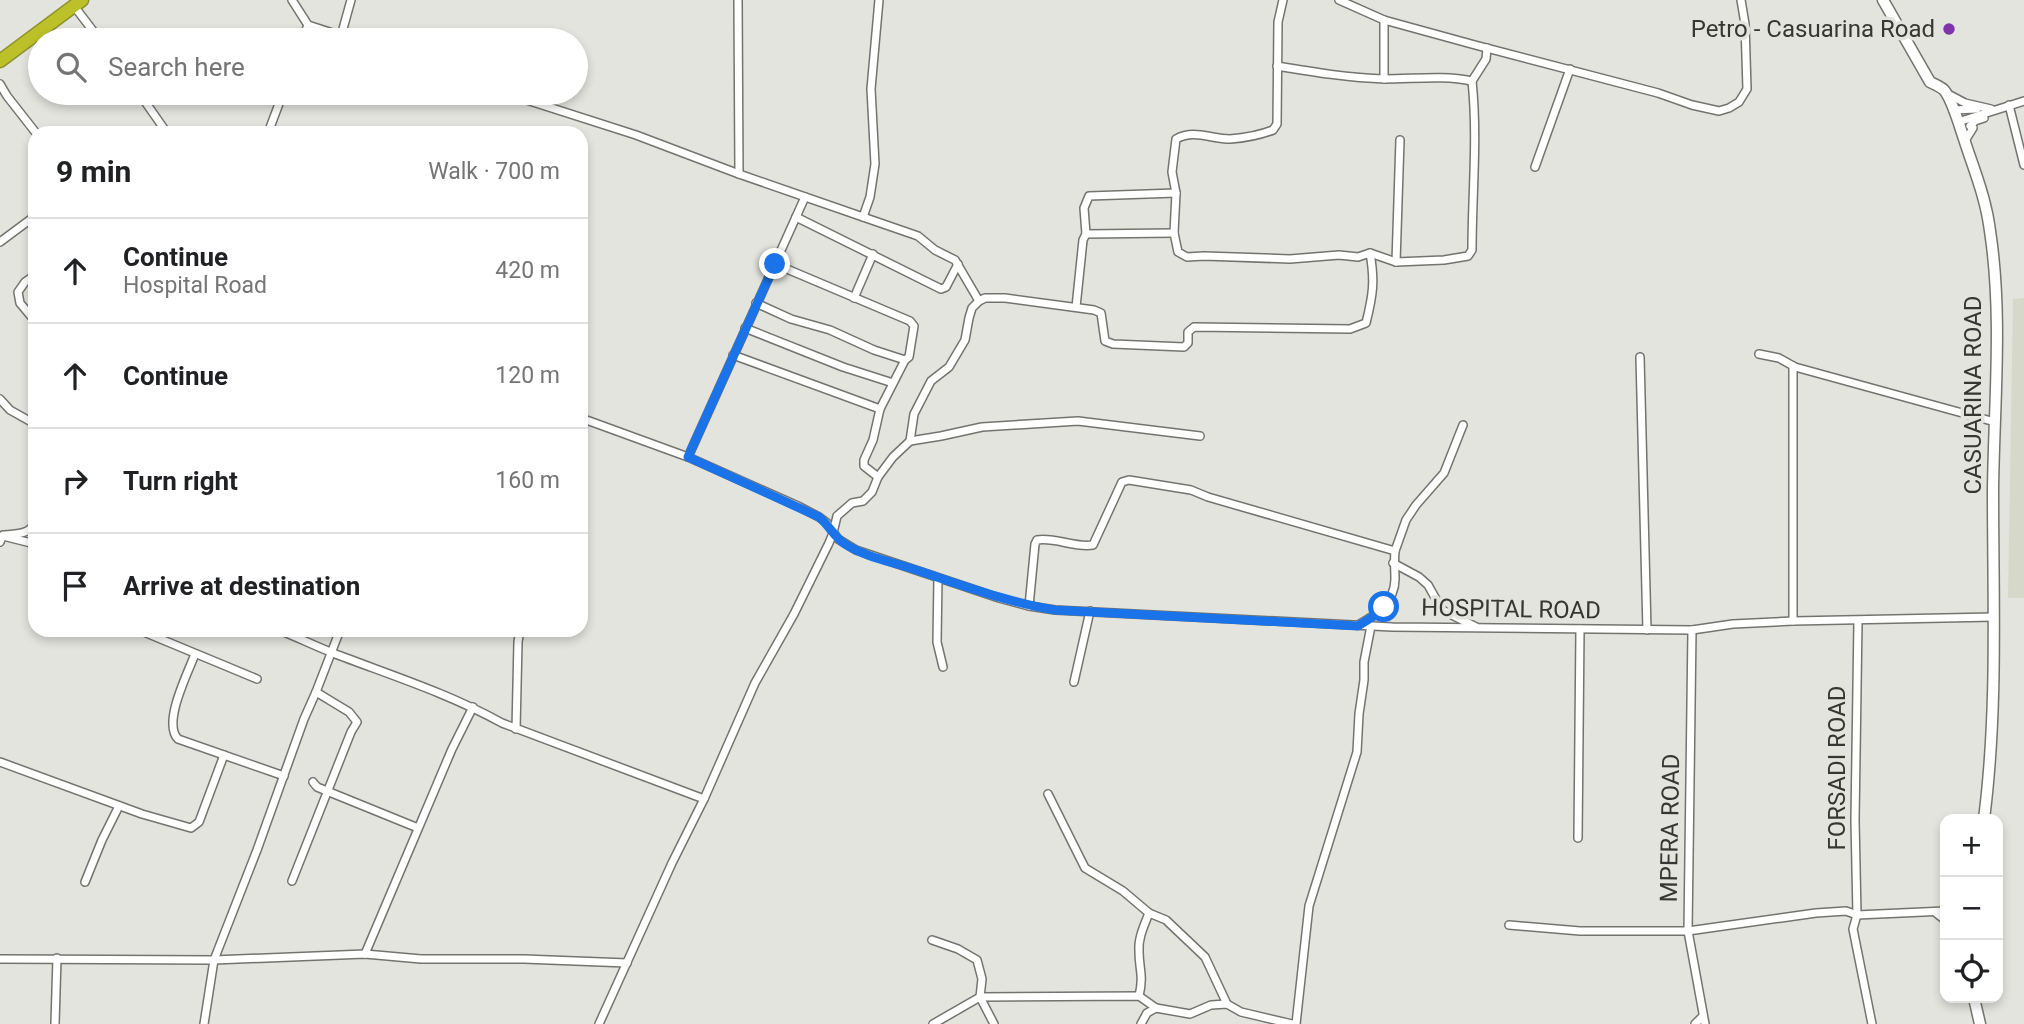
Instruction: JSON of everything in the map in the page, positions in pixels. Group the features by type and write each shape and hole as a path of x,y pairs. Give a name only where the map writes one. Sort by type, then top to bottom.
{"highway":[{"path":"42,28 71,5"},
{"path":"0,61 28,39"}],"street":[{"path":"292,0 308,25 317,28"},
{"path":"343,28 351,0"},
{"path":"738,0 739,174"},
{"path":"863,217 870,197 875,164 871,89 879,0"},
{"path":"1283,0 1278,16 1277,124 1273,130 1229,139 1197,134 1183,135 1176,139 1172,172 1176,193 1174,233 1178,252 1187,257 1290,259 1339,255 1357,257 1370,253 1396,261 1463,258 1471,253 1475,130 1472,81 1486,59 1486,48"},
{"path":"1339,0 1384,20 1719,111 1729,108 1743,97 1747,85 1745,24 1741,0"},
{"name":"CASUARINA ROAD","path":"1883,0 1930,82 1945,92 1953,110 1986,204 1993,260 1996,332 1994,617 1992,743 1985,814"},
{"path":"71,5 90,28"},
{"path":"1384,20 1384,79"},
{"path":"1277,66 1384,79 1457,78 1472,81"},
{"path":"1535,167 1570,69"},
{"path":"0,83 3,94 30,126"},
{"path":"1945,92 1965,103 1992,110"},
{"path":"1958,122 2024,101"},
{"path":"147,105 162,126"},
{"path":"271,126 278,105"},
{"path":"542,105 636,135 918,236 935,250 955,260 978,301"},
{"path":"2006,106 2024,165"},
{"path":"1953,110 1992,110"},
{"path":"1965,142 1973,128 1970,126 1992,110"},
{"path":"1396,261 1400,140"},
{"path":"1076,307 1083,240 1086,234 1084,208 1089,197 1176,193"},
{"path":"688,457 805,197"},
{"path":"796,217 941,289 946,287 958,264"},
{"path":"0,242 28,221"},
{"path":"1086,234 1174,233"},
{"path":"599,1024 755,683 794,614 833,533 837,516 852,503 863,501 872,492 878,477 910,440 914,414 931,381 948,367 965,340 972,308 978,301 985,298 1005,298 1101,313 1105,341 1113,344 1186,346 1188,332 1194,327 1350,329 1366,323 1373,296 1370,253"},
{"path":"854,298 873,254"},
{"path":"775,264 910,321 915,326 909,356 880,409 873,440 863,463 878,477"},
{"path":"28,280 18,292 20,303 28,313"},
{"path":"756,303 791,319 830,330 874,350 905,360"},
{"path":"745,328 843,367 893,383"},
{"path":"1759,354 1994,422"},
{"path":"733,355 880,409"},
{"path":"1640,357 1647,630"},
{"path":"1793,366 1793,621"},
{"path":"0,399 10,410 28,420"},
{"name":"HOSPITAL ROAD","path":"588,421 688,457 819,517 844,544 856,550 1029,606 1055,610 1358,626 1647,630 1692,630 1733,624 1793,621 1994,617"},
{"path":"910,440 982,426 1078,421 1200,436"},
{"path":"1358,626 1384,607 1392,593 1395,582 1395,551 1406,520 1444,473 1463,425"},
{"path":"1029,606 1037,540 1093,545 1122,482 1129,480 1191,490 1200,495 1395,551"},
{"path":"1,537 28,532"},
{"path":"1,537 28,543"},
{"path":"1393,563 1428,585 1442,610 1477,628"},
{"path":"938,578 937,642 943,667"},
{"path":"1074,682 1090,611"},
{"name":"FORSADI ROAD","path":"1858,621 1855,820 1857,915 1854,934 1872,1024"},
{"path":"933,1024 980,997 1139,996 1156,1008 1190,1014 1211,1005 1227,1004 1241,1012 1294,1024 1309,906 1357,752 1364,680 1363,662 1371,626"},
{"path":"1578,838 1580,629"},
{"name":"MPERA ROAD","path":"1692,630 1689,931 1704,1020"},
{"path":"155,637 257,679"},
{"path":"298,637 473,707 516,729 704,799"},
{"path":"204,1024 214,960 337,637"},
{"path":"516,729 519,637"},
{"path":"195,654 176,704 174,735 178,739 284,776"},
{"path":"292,881 357,722 349,712 316,692"},
{"path":"365,954 473,707"},
{"path":"0,762 120,806 191,828 199,822 223,755"},
{"path":"313,782 317,787 418,828"},
{"path":"1048,794 1085,868 1123,891 1149,914 1166,920 1205,957 1227,1004"},
{"path":"85,881 120,806"},
{"path":"1509,925 1580,931 1689,931 1816,913 1846,912 1857,915 1940,912"},
{"path":"1935,912 1940,916"},
{"path":"1139,996 1143,980 1139,951 1141,932 1149,914"},
{"path":"932,940 958,949 977,960 982,979 980,997 994,1024"},
{"path":"0,959 214,960 365,954 421,959 627,963"},
{"path":"55,1024 57,958"},
{"path":"1975,1003 1980,1024"},
{"path":"1141,1024 1147,1013 1156,1008"},
{"path":"1695,1024 1704,1020"}],"shaded area":[{"path":"2024,298 2024,598 2008,598 2013,299"}],"place":[{"name":"Petro - Casuarina Road","path":"1949,29"}],"route":[{"path":"775,264 688,457 819,517 838,539 856,550 1029,606 1055,610 1358,626 1384,607"}]}
